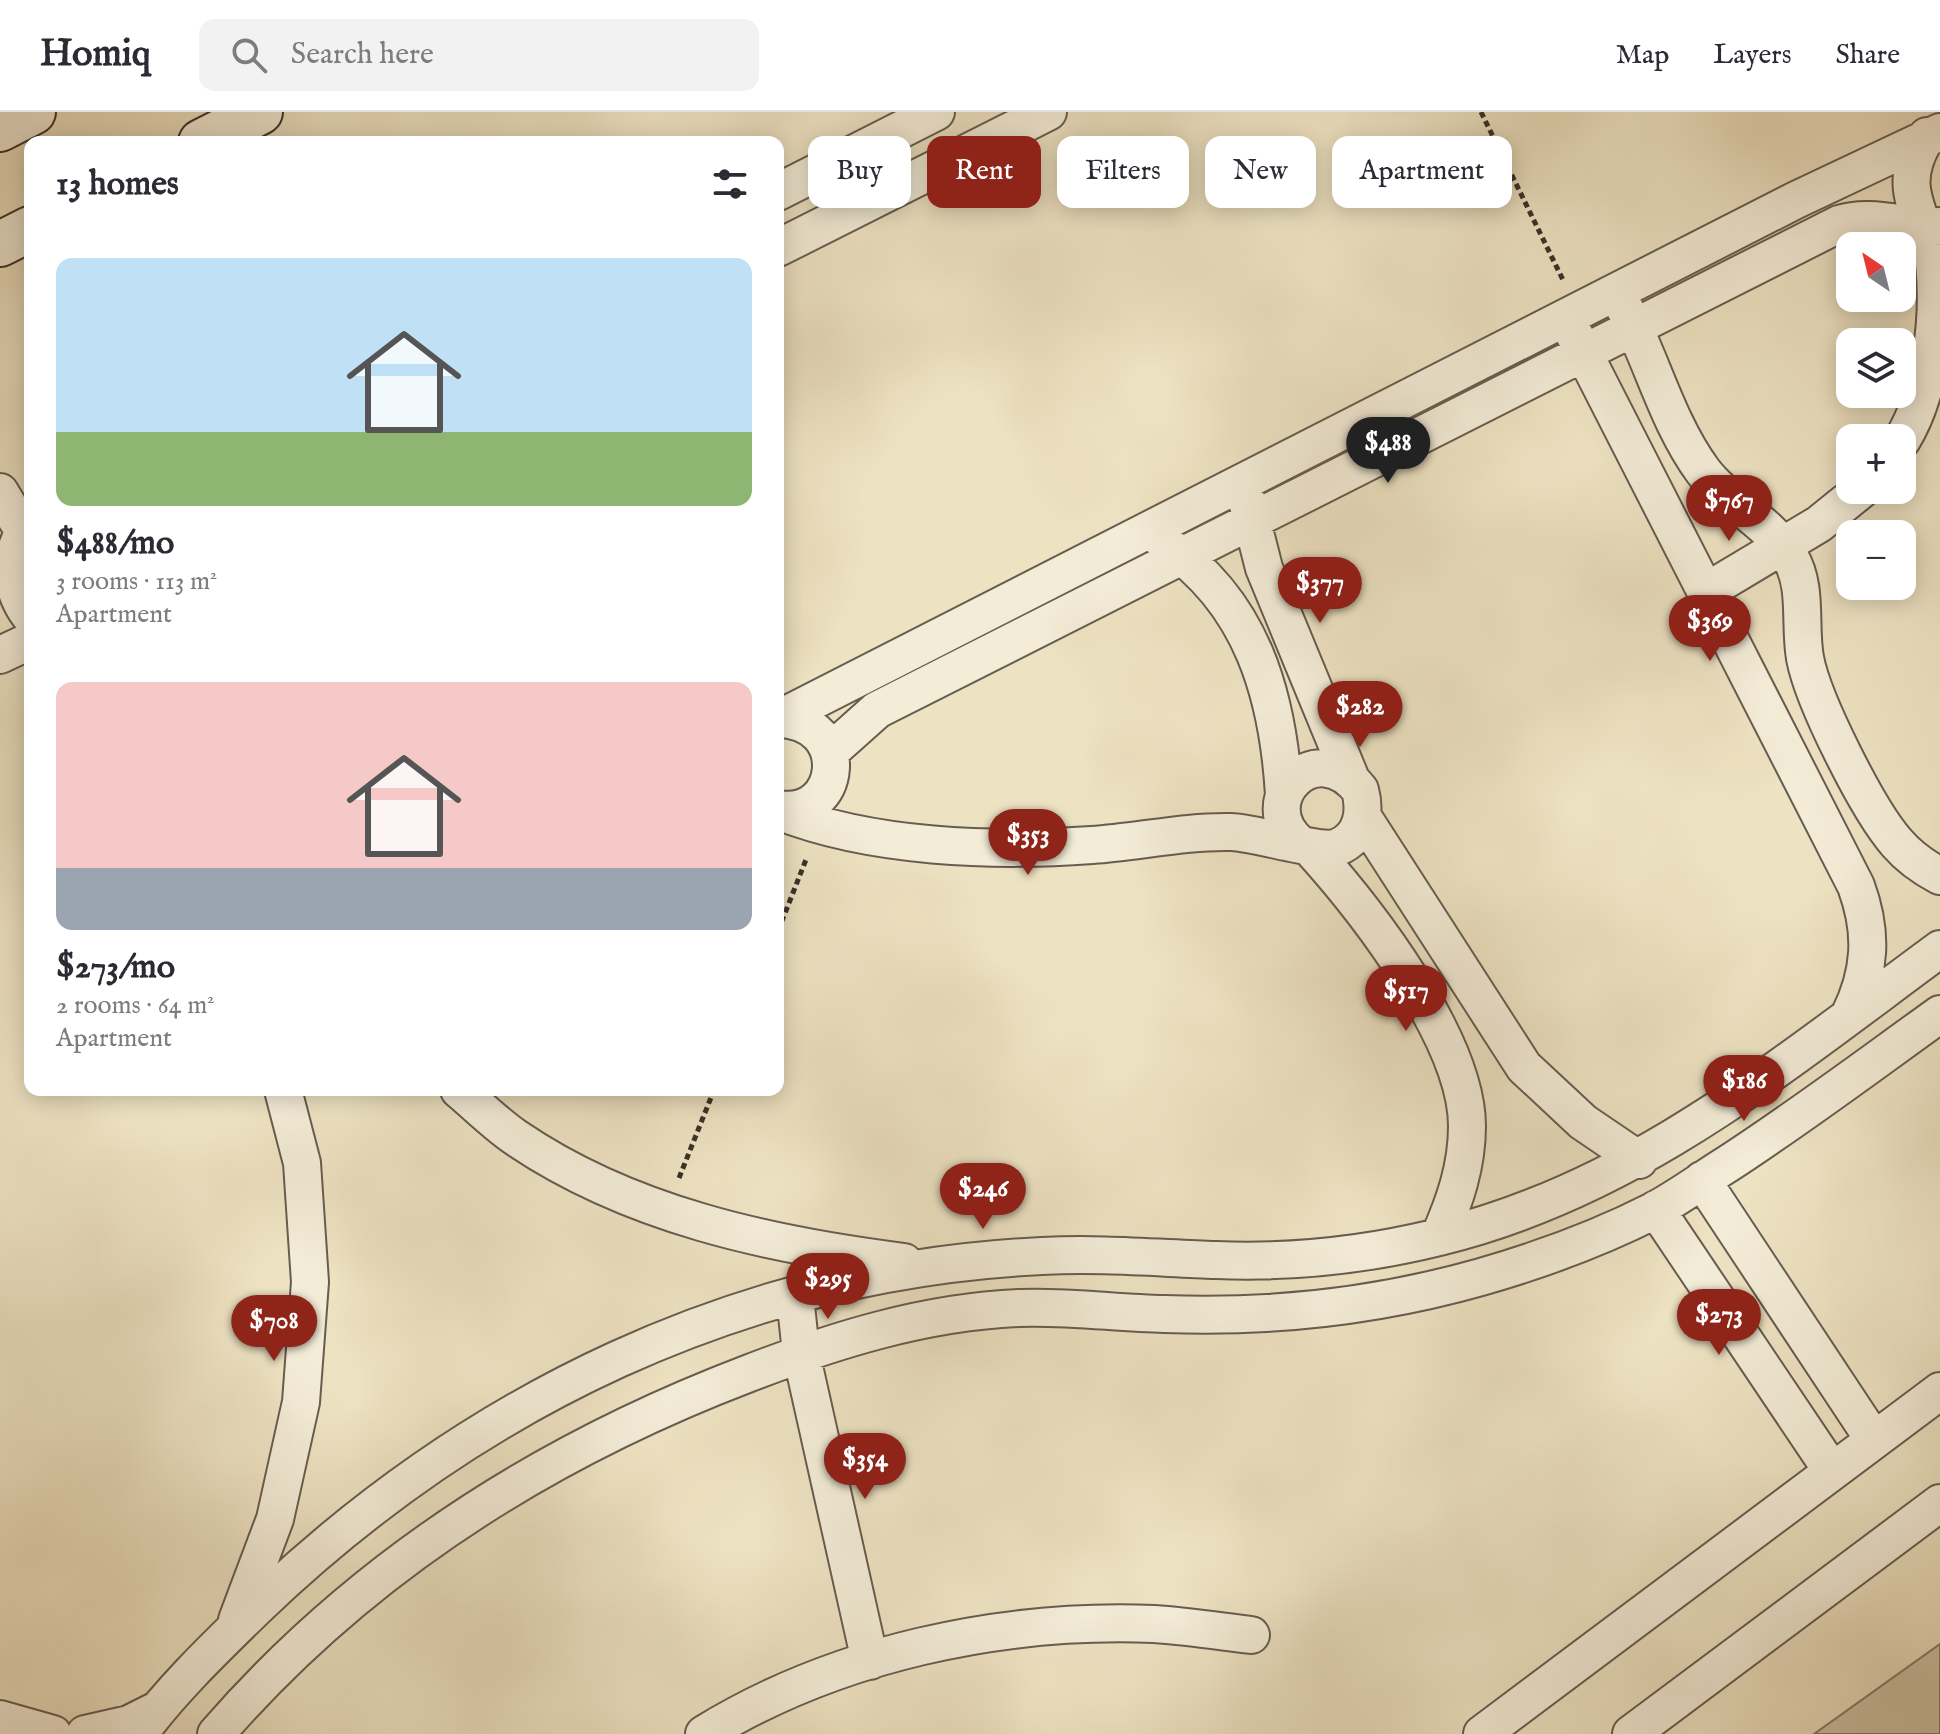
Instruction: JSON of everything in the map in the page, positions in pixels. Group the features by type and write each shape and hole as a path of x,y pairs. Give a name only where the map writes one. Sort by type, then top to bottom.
{"street":[{"path":"0,129 33,112"},
{"path":"213,136 260,112"},
{"path":"784,189 936,112"},
{"path":"784,245 1048,112"},
{"path":"1910,424 1918,409 1926,377 1938,299 1932,226 1912,203 1911,175 1934,134"},
{"path":"784,716 1616,292 1934,134"},
{"path":"830,752 859,722 877,710 1839,224 1864,217 1932,226"},
{"path":"0,244 24,232"},
{"path":"1616,292 1668,407 1704,472 1782,546 1800,585 1802,635 1809,678 1844,752 1895,841 1914,860 1940,876"},
{"path":"1572,315 1583,351 1707,591 1864,907 1868,929 1866,974 1849,1016"},
{"path":"1244,482 1250,522 1264,568 1351,779 1360,790 1363,817 1524,1067 1583,1122 1639,1160"},
{"path":"0,492 17,544 15,589 24,605"},
{"path":"1707,591 1819,524 1844,504"},
{"path":"1146,531 1182,555 1221,596 1250,640 1270,689 1280,741 1284,795"},
{"path":"0,655 24,644"},
{"path":"784,719 810,726 823,737 832,766 822,793 798,809 784,810"},
{"path":"1351,779 1330,769 1306,771 1292,780 1281,806 1285,827 1346,888 1391,951 1431,1016 1462,1085 1467,1124 1465,1163 1455,1201 1439,1237"},
{"path":"784,812 820,825 980,847 1091,845 1226,832 1251,833 1306,846 1338,847 1349,840 1363,817"},
{"path":"85,1734 147,1722 233,1631 316,1550 407,1479 504,1416 606,1363 713,1320 795,1296 937,1266 1041,1256 1219,1260 1323,1257 1439,1237 1541,1205 1639,1160 1755,1086 1940,949"},
{"path":"216,1734 256,1688 321,1624 392,1565 467,1513 627,1424 801,1353 915,1322 1018,1308 1228,1314 1355,1303 1479,1277 1599,1236 1656,1209 1783,1128 1940,1014"},
{"path":"1755,1086 1783,1128"},
{"path":"233,1631 275,1519 301,1402 310,1282 302,1163 285,1096"},
{"path":"466,1096 516,1137 601,1183 666,1209 775,1243 937,1266"},
{"path":"1702,1180 1874,1440"},
{"path":"1656,1209 1832,1471"},
{"path":"795,1296 801,1353 870,1661"},
{"path":"1482,1734 1940,1391"},
{"path":"1631,1734 1940,1503"},
{"path":"704,1734 792,1690 870,1661 963,1638 1059,1625 1155,1624 1251,1635"},
{"path":"0,1719 53,1734"}],"path":[{"path":"1481,112 1572,315"},
{"path":"784,916 820,825"},
{"path":"666,1209 712,1096"}],"shaded area":[{"path":"1940,1644 1940,1734 1814,1734"}]}
